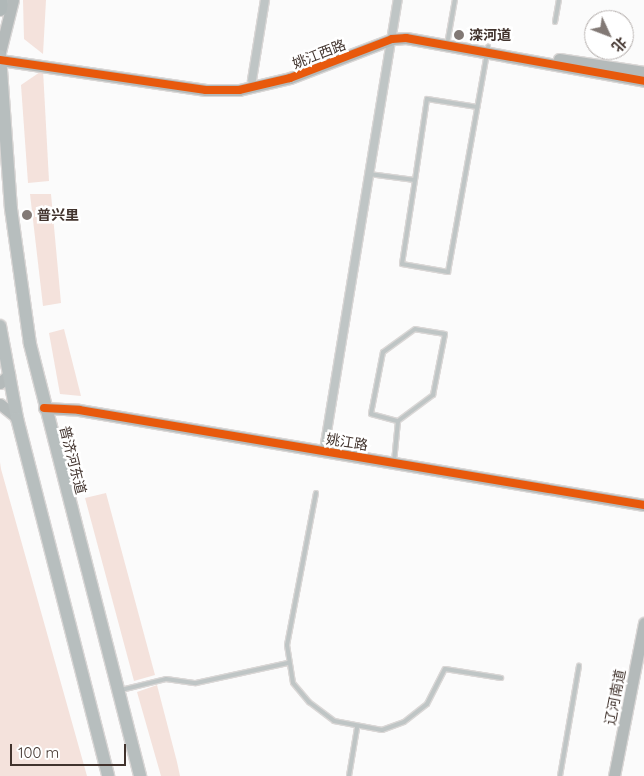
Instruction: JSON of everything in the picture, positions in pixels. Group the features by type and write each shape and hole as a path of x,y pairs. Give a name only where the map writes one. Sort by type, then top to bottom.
{"highway":[{"path":"0,9 1,0"}],"main road":[{"name":"普济河东道","path":"0,54 11,209 30,344 44,408 140,776"},
{"path":"0,326 17,418 108,776"}],"street":[{"path":"0,54 13,0"},
{"path":"252,80 265,0"},
{"path":"324,450 398,0"},
{"name":"姚江西路","path":"0,54 210,84 252,80 308,66 392,36 448,39 488,51 644,81"},
{"name":"姚江西路","path":"0,60 206,90 239,90 290,78 392,36 644,72"},
{"path":"0,384 9,374"},
{"path":"0,404 17,418"},
{"name":"姚江路","path":"44,408 79,410 644,504"},
{"name":"辽河南道","path":"614,776 641,663 644,624"}],"lane":[{"path":"448,39 455,0"},
{"path":"555,22 559,0"},
{"path":"478,107 427,99 402,264 448,272 478,107 488,51"},
{"path":"369,174 415,180"},
{"path":"394,462 398,420 433,395 445,334 416,329 383,352 371,414 398,420"},
{"path":"316,493 288,663 293,683 309,702 334,721 357,728 382,730 404,722 427,704 445,669 501,678"},
{"path":"117,691 166,680 196,683 288,663"},
{"path":"565,776 560,776 579,666"},
{"path":"349,776 357,728"}],"shaded area":[{"path":"23,0 46,0 43,54 24,39"},
{"path":"43,70 49,181 28,183 21,85"},
{"path":"30,194 51,194 61,303 43,306"},
{"path":"64,329 81,396 60,394 49,333"},
{"path":"0,462 1,469 87,776 0,776"},
{"path":"106,493 155,675 134,681 85,498"},
{"path":"157,685 180,776 161,776 137,692"}],"cycle path":[{"path":"0,60 206,90 239,90 290,78 392,39 406,38 644,81"},
{"path":"44,408 79,410 644,505"}],"place":[{"name":"滦河道","path":"459,35"},
{"name":"普兴里","path":"27,215"}]}
